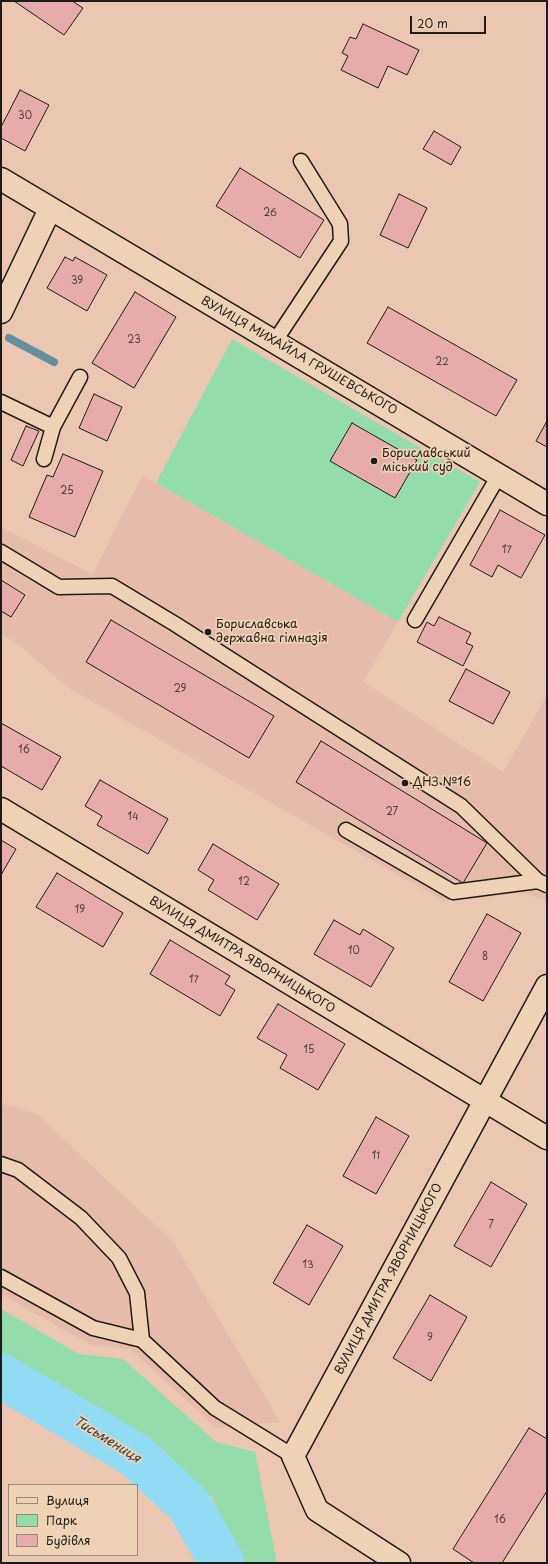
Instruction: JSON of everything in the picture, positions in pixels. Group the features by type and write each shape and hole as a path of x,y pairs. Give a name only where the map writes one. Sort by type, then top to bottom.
{"street":[{"name":"ВУЛИЦЯ МИХАЙЛА ГРУШЕВСЬКОГО","path":"1,179 547,504"},
{"path":"1,312 50,209"},
{"name":"ВУЛИЦЯ ДМИТРА ЯВОРНИЦЬКОГО","path":"1,809 547,1138"},
{"name":"ВУЛИЦЯ ДМИТРА ЯВОРНИЦЬКОГО","path":"293,1456 547,986"},
{"path":"293,1456 317,1510 399,1563"}],"lane":[{"path":"275,341 341,242 340,224 301,161"},
{"path":"44,459 53,427 80,377"},
{"path":"1,402 53,427"},
{"path":"415,620 499,475"},
{"path":"1,552 59,587 112,586 175,624 461,806 542,883"},
{"path":"346,830 453,892 542,883"},
{"path":"1,1164 18,1170 80,1218 119,1258 137,1293 142,1340"},
{"path":"1,1277 93,1328 142,1340 215,1408 293,1456"}],"shaded area":[{"path":"143,476 398,622 363,682 503,772 547,696 547,901 525,893 444,901 67,687 17,643 1,634 1,527 93,575 120,518"},
{"path":"1,1103 37,1114 174,1243 280,1422 216,1428 130,1349 91,1345 1,1294"}],"green space":[{"path":"232,339 480,482 398,622 156,483"},
{"path":"1,1309 79,1354 123,1359 216,1442 255,1452 277,1563 241,1563 212,1497 147,1440 1,1353"}],"building":[{"path":"14,1 72,1 83,8 64,35"},
{"path":"363,24 419,50 407,75 388,66 378,88 341,70 348,56 342,53 350,37 356,39"},
{"path":"20,90 49,105 25,151 1,138 1,127"},
{"path":"434,131 461,147 451,165 423,149"},
{"path":"240,168 324,220 300,258 216,206"},
{"path":"399,194 427,208 408,248 380,235"},
{"path":"65,257 73,261 75,257 107,275 87,311 47,288"},
{"path":"135,292 176,317 134,388 92,363"},
{"path":"388,307 517,380 496,416 367,343"},
{"path":"94,394 122,407 107,441 79,428"},
{"path":"547,421 547,447 536,441"},
{"name":"Бориславський міський суд","path":"352,423 417,460 395,498 330,461"},
{"path":"26,426 39,431 23,466 11,460"},
{"path":"63,454 103,471 75,537 29,517 47,475 53,477"},
{"path":"500,510 545,535 521,578 498,565 492,577 470,565"},
{"path":"1,580 25,595 11,617 1,611"},
{"path":"439,617 471,633 466,643 473,646 463,666 417,642 427,622 434,626"},
{"name":"Бориславська державна гімназія","path":"111,620 274,716 249,758 86,662"},
{"path":"466,669 510,692 493,724 449,701"},
{"path":"1,723 61,757 42,790 1,766"},
{"path":"321,741 487,843 463,883 296,782"},
{"path":"100,780 168,819 148,854 97,825 102,816 85,806"},
{"path":"1,840 16,849 1,875"},
{"path":"213,844 279,884 257,920 208,890 214,880 198,870"},
{"path":"57,873 123,913 103,947 36,907"},
{"path":"487,914 521,933 483,1001 449,982"},
{"path":"334,920 360,935 363,929 394,948 371,987 314,954"},
{"path":"170,940 230,976 225,984 235,990 220,1016 150,974"},
{"path":"278,1004 345,1044 318,1090 280,1068 287,1055 257,1038"},
{"path":"376,1117 409,1136 376,1194 343,1176"},
{"path":"491,1182 527,1204 491,1267 454,1246"},
{"path":"307,1225 343,1246 309,1305 273,1283"},
{"path":"430,1295 467,1317 431,1381 393,1358"},
{"path":"529,1428 547,1439 547,1491 502,1563 474,1563 453,1549"}],"waterway":[{"path":"9,338 54,362"},
{"name":"Тисьмениця","path":"1,1376 135,1455 189,1505 222,1563"}],"place":[{"name":"Бориславський міський суд","path":"374,461"},
{"name":"Бориславська державна гімназія","path":"208,632"},
{"name":"ДНЗ №16","path":"405,783"}]}
